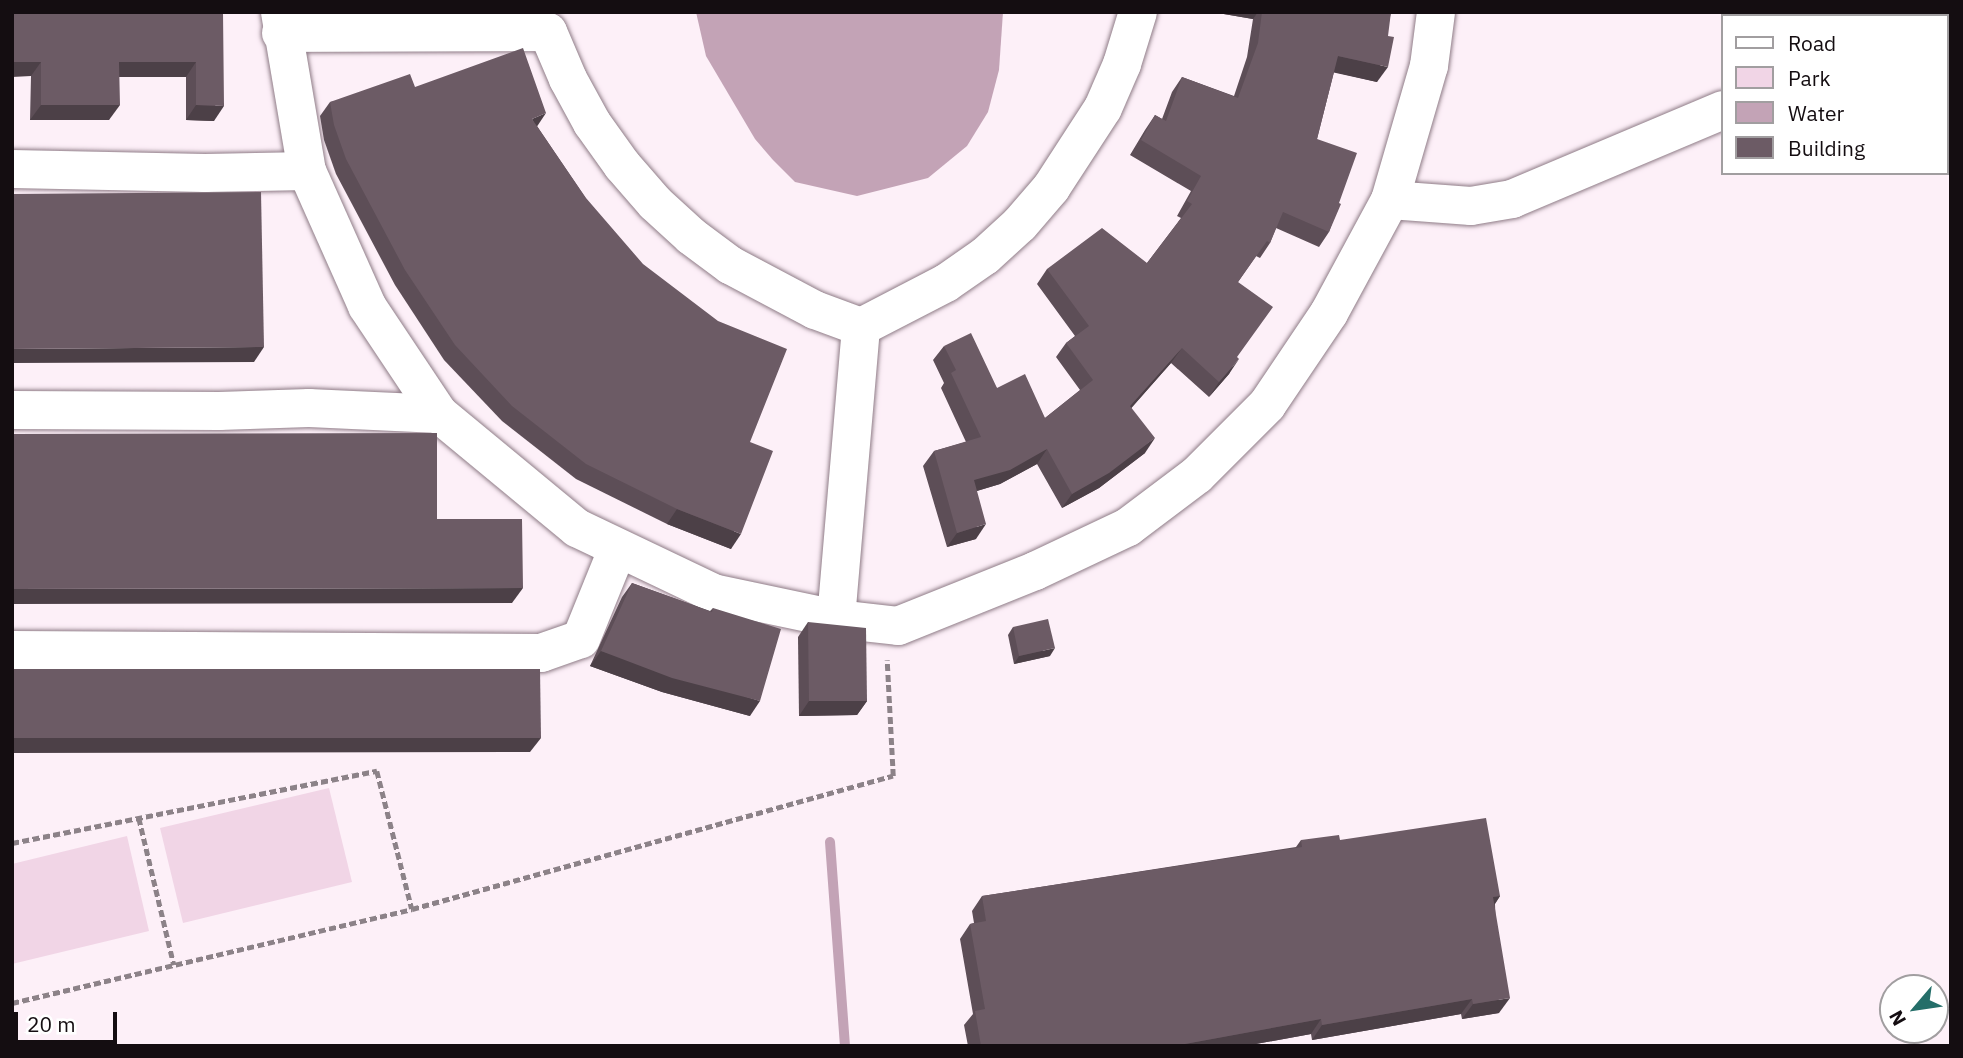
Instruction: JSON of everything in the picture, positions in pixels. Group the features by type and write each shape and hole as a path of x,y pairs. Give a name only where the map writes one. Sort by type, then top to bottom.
{"street":[{"path":"1138,12 1122,64 1103,108 1052,188 1020,224 985,256 946,284 861,327 772,290 730,265 673,220 622,165 592,123 568,79 548,32 281,23 307,171 367,306 439,414 577,528 713,593 836,619 898,626 1035,571 1116,533 1197,475 1267,405 1329,313 1391,200 1429,66 1436,12"},
{"path":"1391,200 1471,206 1512,200 1722,110"},
{"path":"12,169 205,173 307,171"},
{"path":"836,619 861,327"},
{"path":"12,410 219,411 309,408 439,414"},
{"path":"12,650 541,653 581,639 618,548"}],"path":[{"path":"12,1003 412,909 893,776 885,625"},
{"path":"12,843 377,771 412,909"},
{"path":"139,818 174,965"}],"green space":[{"path":"329,788 352,882 183,923 160,828"},
{"path":"127,836 149,931 12,964 12,864"}],"water":[{"path":"696,12 1003,12 999,70 988,112 967,146 928,178 857,196 795,182 755,139 706,56"}],"building":[{"path":"12,12 223,12 224,106 196,105 196,62 119,62 120,105 41,105 41,62 12,62"},
{"path":"1262,12 1391,12 1388,36 1394,37 1388,67 1338,56 1317,139 1357,153 1329,232 1283,212 1270,243 1267,241 1238,282 1273,307 1237,357 1239,359 1219,382 1182,348 1130,406 1155,438 1109,473 1072,494 1047,449 1010,470 974,480 986,524 957,533 934,451 981,437 951,373 956,370 944,346 971,333 997,388 1025,374 1045,418 1093,380 1066,343 1089,326 1047,269 1102,228 1147,263 1192,204 1187,201 1201,176 1141,140 1155,115 1166,121 1182,77 1238,98 1258,43"},
{"path":"523,48 546,113 532,119 586,198 643,264 718,321 787,349 750,442 773,451 741,534 677,509 586,464 512,406 455,345 405,270 346,159 334,125 330,102 410,74 415,87"},
{"path":"261,192 264,347 12,349 12,194"},
{"path":"437,433 437,519 522,519 523,588 12,589 12,434"},
{"path":"632,583 712,612 713,608 781,629 760,701 672,678 601,651"},
{"path":"1048,619 1055,648 1019,656 1013,627"},
{"path":"808,622 866,628 867,701 809,701"},
{"path":"12,669 540,669 541,738 12,738"},
{"path":"1486,818 1500,896 1493,897 1510,998 1473,1004 1472,999 1322,1025 1321,1019 1174,1046 981,1046 975,1011 985,1009 970,924 986,921 982,896 1302,847 1301,840 1339,835 1340,840"}],"waterway":[{"path":"830,842 845,1046"}]}
